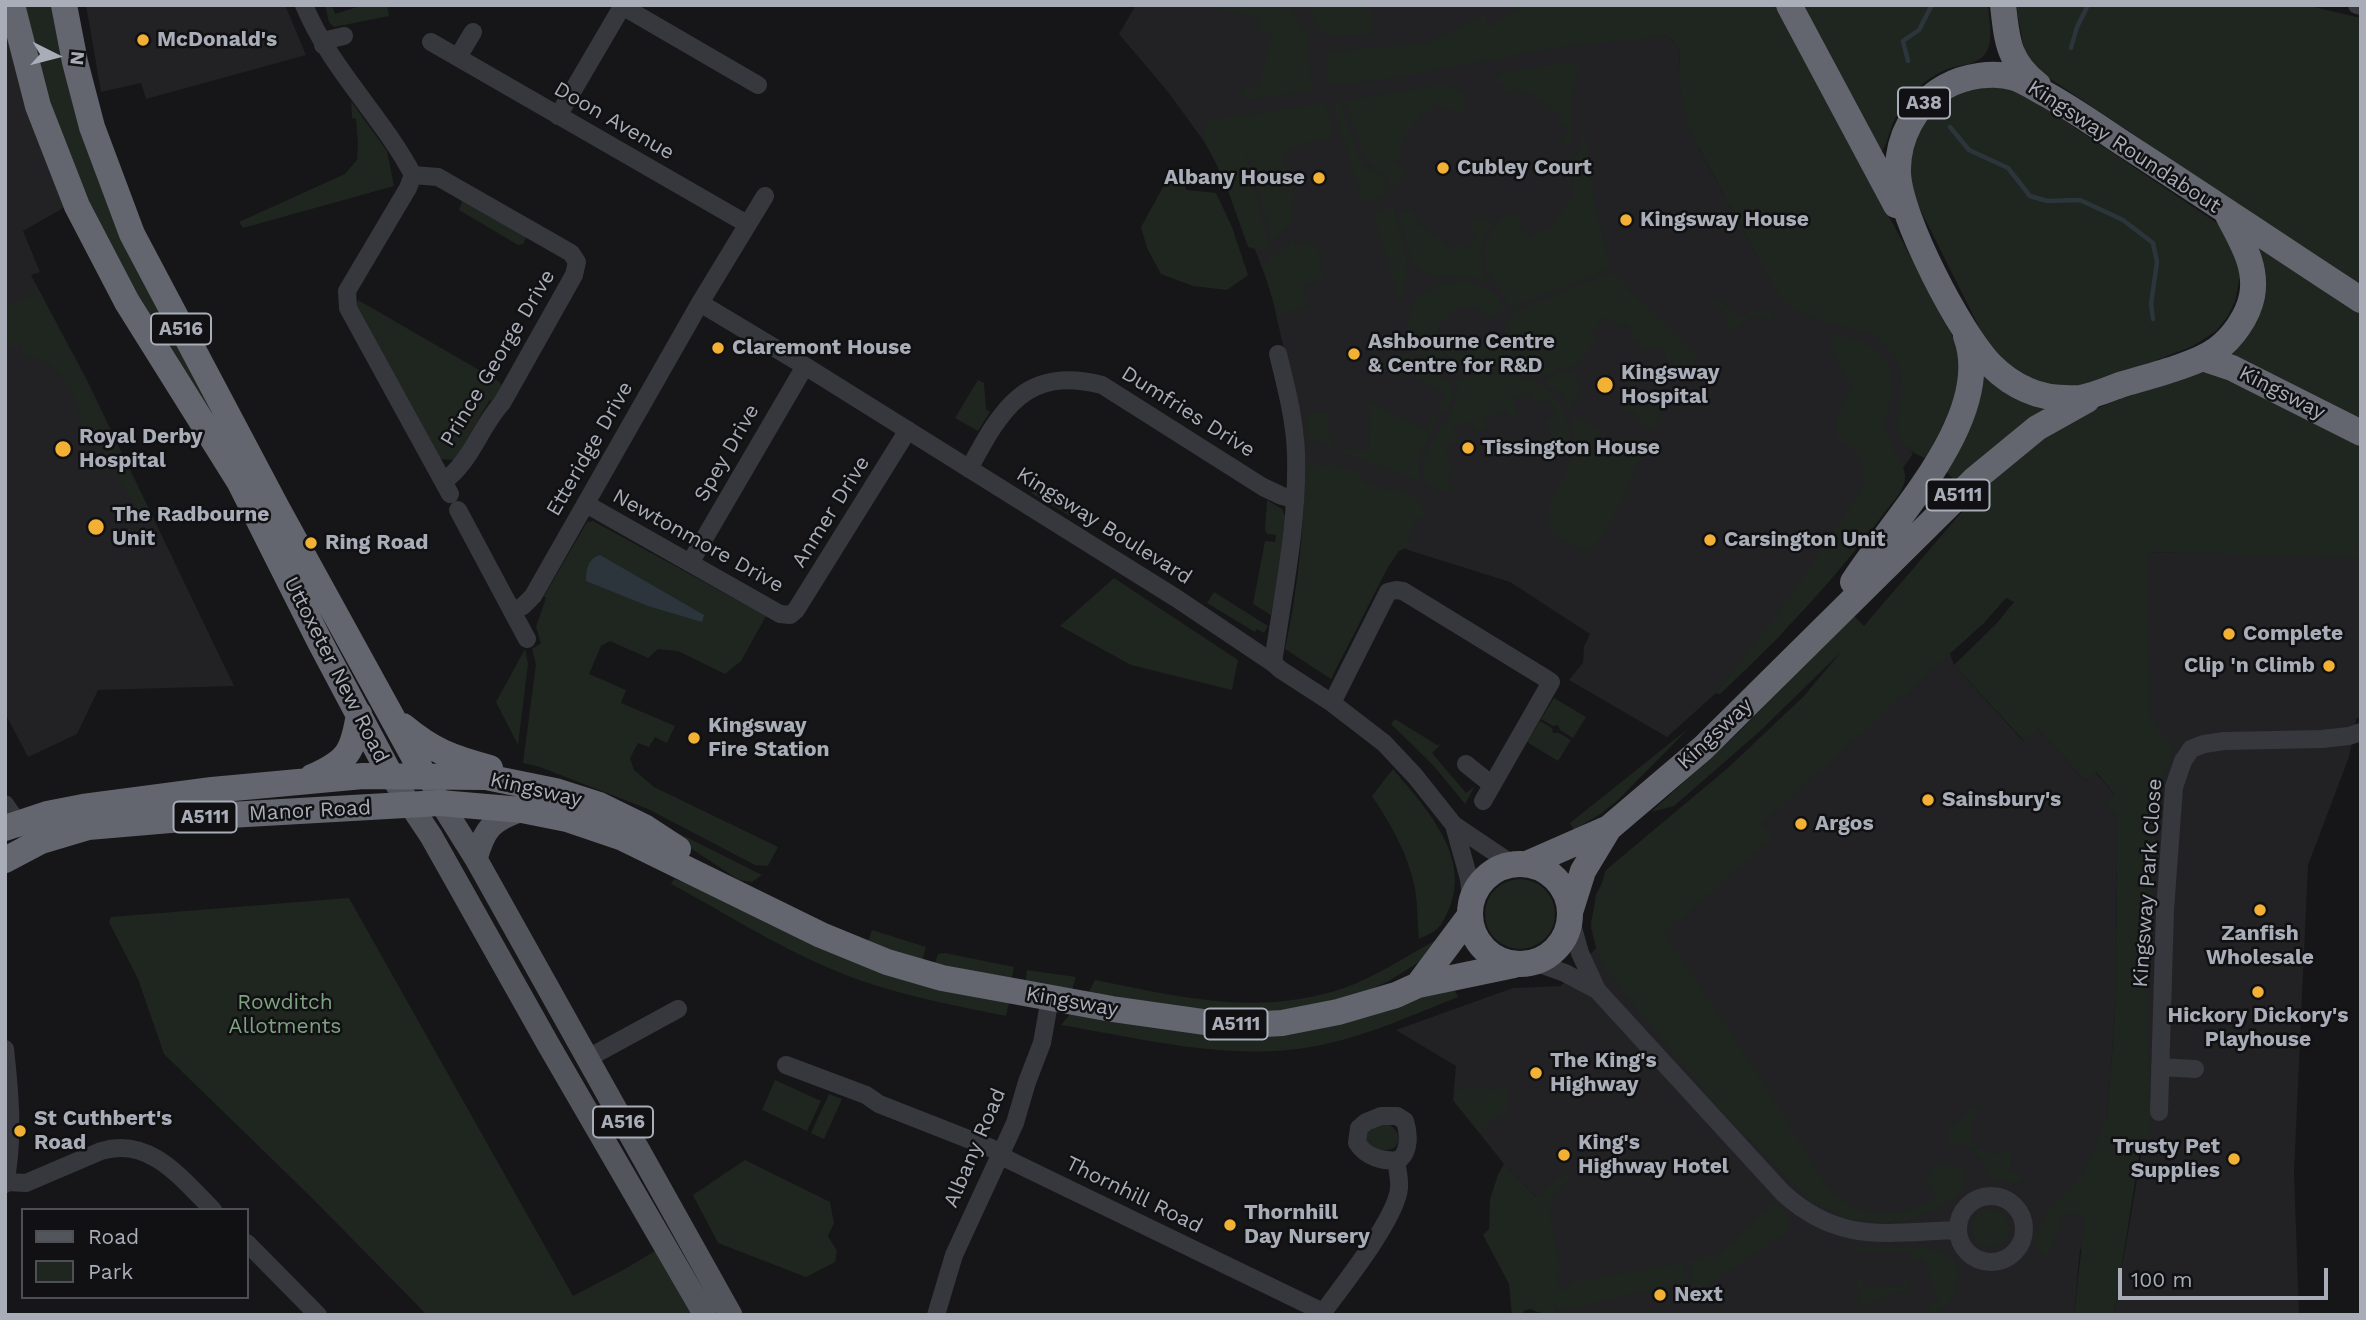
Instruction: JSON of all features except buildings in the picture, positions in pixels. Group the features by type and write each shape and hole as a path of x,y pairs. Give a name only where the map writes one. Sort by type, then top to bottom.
{"highway":[{"name":"Uttoxeter New Road","path":"12,5 38,106 77,206 127,302 244,489 320,642 391,776"},
{"name":"Uttoxeter New Road","path":"64,5 92,127 132,234 277,508 425,777"},
{"name":"A38","path":"1789,5 1893,200 1917,239"},
{"name":"A38","path":"2003,5 2007,38 2015,62 2030,79 2056,100"},
{"name":"Kingsway Roundabout","path":"1987,75 2016,78 2056,100 2226,211 2251,265 2252,295 2248,309 2231,337 2214,352 2202,358 2084,397 2039,395 2008,381 1991,365 1961,323 1917,239 1901,191 1899,162 1902,140 1910,122 1930,97 1963,79 1987,75"},
{"name":"A38","path":"2226,211 2361,300"},
{"name":"Kingsway","path":"1818,636 1865,563 1931,474 1954,431 1971,381 1971,358 1961,323"},
{"name":"Kingsway","path":"2202,358 2232,368 2361,433"},
{"name":"Kingsway","path":"1520,864 1609,828 1703,748 1975,479 2037,428 2075,406 2121,385"},
{"path":"301,782 334,768 345,758 355,738 359,714"},
{"path":"391,716 428,746 450,757 555,791"},
{"name":"Manor Road","path":"9,818 212,790 363,776 391,776"},
{"name":"Kingsway","path":"391,776 486,777 555,791 599,805 646,828 719,876 739,893"},
{"path":"411,804 425,777"},
{"name":"Kingsway","path":"411,804 440,803 522,810 567,819 623,838 821,935 887,962 942,978 1211,1023 1282,1023 1338,1012 1396,995 1418,985 1526,964"},
{"name":"Manor Road","path":"5,860 41,841 89,827 411,804"},
{"name":"Kingsway","path":"1571,915 1583,871 1609,828"},
{"path":"1520,864 1545,871 1557,881 1566,894 1571,915"},
{"name":"A5111","path":"1418,985 1469,908 1483,878 1491,872 1520,864"},
{"path":"1469,908 1479,943 1488,952 1526,964"},
{"name":"A5111","path":"1526,964 1555,950 1567,933 1571,915"}],"main road":[{"name":"Uttoxeter New Road","path":"391,776 411,804 705,1315"},
{"name":"Uttoxeter New Road","path":"425,777 476,859 731,1315"},
{"path":"476,859 483,837 490,827 502,817 522,810"}],"street":[{"path":"304,5 323,45 388,134 414,175"},
{"path":"558,116 622,6 758,85"},
{"path":"458,57 473,32"},
{"path":"323,45 331,39 344,36"},
{"name":"Doon Avenue","path":"431,42 747,224"},
{"name":"Prince George Drive","path":"414,175 438,177 571,253 577,262 573,275 502,403 493,412 447,487 346,301 347,291 414,175"},
{"name":"Etteridge Drive","path":"513,611 533,596 700,303 765,196"},
{"name":"Kingsway Boulevard","path":"700,303 1176,598 1332,703 1384,743 1415,775 1454,825"},
{"path":"1273,663 1292,544 1296,453 1294,424 1278,354"},
{"name":"Spey Drive","path":"690,563 805,366"},
{"name":"Dumfries Drive","path":"969,469 1011,403 1040,384 1072,380 1102,385 1263,487 1295,499"},
{"name":"Anmer Drive","path":"790,615 908,430"},
{"name":"Newtonmore Drive","path":"586,504 780,614 790,615"},
{"path":"458,510 478,535 527,639"},
{"path":"1332,703 1388,592 1404,591 1551,682 1487,793 1465,764"},
{"name":"Kingsway Park Close","path":"2159,1112 2170,830 2174,787 2183,761 2191,749 2204,744 2224,741 2322,739 2361,732"},
{"path":"9,818 28,837 67,826 89,827"},
{"path":"1454,825 1520,864"},
{"path":"1454,825 1469,879 1469,908"},
{"path":"1571,915 1580,953 1598,989 1783,1193 1807,1213 1831,1224 1862,1232 1958,1230"},
{"path":"1526,964 1565,973 1598,989"},
{"name":"Albany Road","path":"936,1315 954,1255 1015,1123 1042,1043 1050,998"},
{"path":"588,1058 678,1009"},
{"path":"5,1049 11,1120 6,1183 26,1183 101,1151 132,1148 161,1161 211,1208"},
{"name":"Thornhill Road","path":"786,1065 990,1147 1000,1155 1322,1314"},
{"path":"2160,1067 2195,1069"},
{"path":"1322,1314 1395,1206 1399,1189 1396,1160"},
{"path":"248,1244 318,1315"}],"shaded area":[{"path":"86,5 285,5 306,55 146,99 141,83 101,92"},
{"name":"Kingsway Hospital","path":"1136,5 1643,5 1666,36 1677,44 1680,56 1678,79 1699,149 1770,279 1902,344 1905,443 1913,454 1903,468 1905,480 1898,495 1778,638 1720,694 1716,693 1667,737 1569,680 1583,663 1584,647 1590,634 1510,582 1408,550 1301,490 1304,435 1270,289 1234,194 1203,140 1168,92 1119,34"},
{"name":"Royal Derby Hospital","path":"5,6 65,207 23,231 40,272 31,275 87,380 234,686 98,690 77,734 28,757 5,713"},
{"path":"2148,552 2361,556 2361,717 2356,719 2349,757 2308,865 2294,1172 2299,1315 2114,1315 2149,1108 2144,947"},
{"path":"600,555 704,615 702,622 648,606 586,581 588,565"},
{"path":"1948,648 1954,665 2023,741 2038,729 2085,781 2095,772 2115,795 2106,803 2117,817 2116,1000 2107,1118 2099,1217 2080,1250 2074,1315 1557,1315 1540,1201 1504,1164 1453,1100 1456,1066 1396,1030 1513,988 1561,986 1596,948 1591,928 1596,894 1609,872"}],"green space":[{"path":"20,5 56,5 222,428 139,304 52,125"},
{"path":"325,5 332,5 335,14 363,5 387,5 389,16 334,27 329,22"},
{"path":"1201,5 1265,5 1274,9 1292,9 1307,37 1311,89 1306,92 1245,100 1243,87 1258,90 1272,34 1258,31 1259,18"},
{"path":"1303,5 1369,5 1375,34 1322,35 1307,7"},
{"path":"1527,5 1774,5 1949,327 1962,358 1960,390 1930,460 1912,451 1902,441 1898,428 1900,371 1894,356 1883,343 1869,334 1808,316 1779,296 1691,134 1678,79 1680,56 1677,44 1666,36 1554,48 1389,79 1346,84 1332,84 1327,80 1327,56 1334,51 1427,43 1486,14 1488,28"},
{"path":"1803,5 1988,5 1988,49 1980,59 1945,70 1917,89 1897,114 1880,154"},
{"path":"2016,5 2305,5 2361,18 2361,286 2037,70 2025,55"},
{"path":"1574,61 1579,68 1571,102 1572,140 1568,145 1558,146 1569,130 1559,122 1562,116 1526,91 1523,94 1513,88 1508,96 1503,93 1506,87 1496,80 1501,73"},
{"path":"1446,83 1464,94 1466,112 1462,114 1454,108 1450,113 1437,103 1430,114 1424,110 1398,148 1403,151 1395,162 1406,170 1393,190 1363,154 1346,100"},
{"path":"1990,87 2010,88 2029,97 2220,225 2234,244 2240,276 2235,301 2228,316 2216,331 2193,346 2090,386 2056,389 2024,378 1995,355 1913,195 1908,165 1920,128 1939,105 1964,92"},
{"path":"351,101 387,151 394,186 243,228 239,222 345,174 357,160 356,119 352,118"},
{"path":"1340,101 1362,165 1383,178 1389,195 1363,203 1333,105 1333,102"},
{"path":"1325,103 1334,135 1282,152 1296,202 1290,203 1292,220 1272,243 1250,157 1245,154 1269,246 1262,251 1248,247 1227,188 1203,135 1205,124 1211,120"},
{"path":"1582,131 1585,133 1596,210 1611,268 1605,268 1601,273 1510,308 1487,271 1484,254 1486,241 1499,219 1512,212 1522,220 1518,226 1535,238 1542,227 1549,231 1575,192 1570,188 1575,181 1561,170 1579,152"},
{"path":"1173,169 1187,190 1216,193 1232,227 1248,275 1227,290 1193,286 1161,274 1147,248 1141,227"},
{"path":"463,199 527,236 523,244 518,245 459,210"},
{"path":"1393,207 1407,266 1401,305 1373,213"},
{"path":"1408,209 1417,216 1414,221 1452,248 1456,243 1466,249 1476,235 1470,229 1478,218 1494,220 1481,244 1478,244 1488,282 1468,277 1435,277 1421,270 1411,257 1398,212"},
{"path":"1293,239 1295,246 1308,244 1308,239 1316,246 1324,278 1303,285 1309,306 1278,316 1263,269 1268,261"},
{"path":"2257,243 2361,309 2361,421 2224,355"},
{"path":"1611,273 1616,273 1626,287 1697,355 1686,383 1675,376 1680,368 1665,359 1666,350 1647,347 1644,350 1637,345 1639,341 1634,339 1628,322 1619,327 1603,317 1592,334 1597,338 1577,367 1566,367 1546,375 1534,376 1461,365 1452,360 1441,341 1458,334 1471,344 1486,344 1503,333 1511,313 1602,276 1608,277"},
{"path":"1463,281 1489,290 1505,310 1489,317 1474,307 1457,310 1443,322 1435,338 1412,347 1408,320 1417,300 1436,287"},
{"path":"40,292 153,517 145,520 102,451 85,433 71,391 55,369 40,360 23,356 21,345 5,348 5,304 10,306"},
{"path":"1716,296 1739,318 1757,310 1759,313 1768,307 1775,320 1752,318 1732,332 1724,324 1729,318 1711,301"},
{"path":"358,300 503,386 497,399 489,401 455,460 440,459 356,307"},
{"path":"1838,335 1867,345 1888,364 1893,384 1886,429 1891,445 1903,466 1904,485 1864,540 1805,609 1720,694 1716,693 1793,592 1863,486 1863,469 1858,456 1836,434 1837,418 1852,386 1832,348 1833,336"},
{"path":"1436,342 1450,363 1469,372 1437,372 1424,364 1413,351"},
{"path":"1411,355 1429,372 1449,381 1454,395 1446,413 1437,410 1446,394 1420,380 1406,365 1392,358"},
{"path":"1981,369 2052,407 1960,480 1953,479 1946,471"},
{"path":"1564,370 1576,372 1581,386 1569,412 1561,392 1558,393 1544,381"},
{"path":"2216,370 2361,445 2361,558 2148,552 2149,715 2174,747 2157,796 2147,1018 2151,1127 2149,1150 2140,1151 2114,1315 2074,1315 2085,1216 2064,1214 2047,1258 2033,1245 2050,1208 2079,1178 2087,1165 2107,1118 2116,1000 2117,817 2105,803 2115,795 2096,772 2085,781 2038,729 2024,741 1954,665 1997,623 2014,602 2006,598 1984,623 1761,824 1773,838 1664,933 1754,1068 1828,1188 1850,1206 1871,1213 1904,1212 1936,1199 1927,1179 1931,1171 1943,1163 1960,1168 1966,1174 1963,1190 1953,1199 1933,1211 1904,1221 1883,1222 1847,1219 1812,1202 1725,1115 1605,970 1591,922 1606,870 1729,767 1804,696 1841,652 1759,732 1674,806 1651,812 1738,733 1854,616 1864,626 1990,479 2046,433 2078,416 2183,374"},
{"path":"1480,374 1522,377 1534,381 1554,395 1567,422 1568,445 1561,457 1545,421 1557,416 1549,399 1535,404 1529,391 1513,399 1518,413 1510,417 1506,410 1484,420 1487,428 1476,433 1470,421 1453,429 1458,440 1445,447 1453,470 1447,478 1452,488 1450,493 1427,485 1423,463 1431,442 1455,403 1455,379"},
{"path":"978,380 984,383 986,409 990,412 978,431 955,418"},
{"path":"1369,401 1426,430 1435,415 1438,417 1418,460 1420,482 1336,449 1370,450"},
{"path":"1642,401 1646,407 1654,406 1657,401 1662,406 1656,428 1651,431 1646,429 1634,412 1622,410 1627,403"},
{"path":"1315,412 1323,412 1327,416 1327,433 1333,437 1332,447 1308,437 1307,423 1309,416"},
{"path":"1572,415 1574,419 1577,418 1596,430 1600,429 1602,437 1588,448 1578,447"},
{"path":"1618,438 1642,441 1644,446 1640,457 1614,518 1605,532 1589,550 1577,548 1550,532 1550,502 1575,451 1589,452 1601,441"},
{"path":"1312,463 1325,467 1329,463 1361,474 1365,483 1385,490 1395,488 1416,497 1425,513 1423,518 1416,520 1406,548 1399,551 1388,567 1331,679 1285,649 1300,558 1305,467"},
{"path":"1038,482 1076,506 1070,516 1031,493"},
{"path":"1267,500 1282,509 1285,516 1271,615 1253,604 1265,541 1275,542 1276,535 1267,534 1265,531"},
{"path":"593,521 766,616 741,661 725,674 678,651 658,649 648,658 610,641 601,646 589,674 626,690 621,703 675,726 667,743 655,737 649,747 638,743 630,758 634,770 654,787 778,847 768,866 755,865 648,809 540,767 523,763 536,664 532,649 541,643 536,627 546,598 544,596 587,522"},
{"path":"1114,578 1238,660 1232,690 1131,665 1060,626"},
{"path":"1214,592 1268,626 1264,633 1257,629 1255,632 1207,603"},
{"path":"525,649 528,664 518,745 496,702"},
{"path":"1554,698 1586,717 1573,738 1560,730 1558,725 1553,726 1541,719"},
{"path":"1395,719 1437,745 1441,744 1432,753 1466,793 1475,786 1465,804 1433,765 1391,724"},
{"path":"1540,721 1552,728 1553,733 1559,733 1571,740 1558,761 1527,742"},
{"path":"1689,728 1618,800 1574,830 1570,823"},
{"path":"1393,769 1441,833 1450,851 1454,870 1454,889 1444,919 1436,930 1419,939 1411,872 1397,838 1372,796"},
{"path":"634,811 762,875 752,882 739,880"},
{"path":"674,879 1009,1003 1006,1016 895,991 831,969 770,939 671,884"},
{"path":"1520,879 1545,889 1555,914 1545,939 1520,949 1495,939 1485,914 1495,889"},
{"name":"Rowditch Allotments","path":"349,898 573,1296 660,1248 697,1315 427,1315 164,1054 138,979 109,922 111,917"},
{"path":"872,930 926,947 922,961 868,942"},
{"path":"1434,941 1439,944 1419,962 1389,981 1331,1006 1264,1017 1088,994 1095,980 1189,998 1220,1001 1250,1003 1312,997 1367,978"},
{"path":"945,953 1014,967 1012,977 1008,980 935,963 938,954"},
{"path":"1027,970 1076,977 1072,990 1025,984"},
{"path":"1453,986 1458,997 1388,1025 1334,1042 1284,1050 1188,1047 1061,1025 1070,1014 1265,1036 1337,1024"},
{"path":"775,1080 821,1101 807,1131 762,1110"},
{"path":"1458,1088 1507,1089 1508,1108 1480,1133 1453,1100"},
{"path":"829,1094 842,1099 824,1139 811,1133"},
{"path":"1979,1102 1975,1122 1971,1122 1976,1146 1994,1153 2011,1151 2010,1173 2019,1174 2024,1181 2016,1183 1991,1178 1976,1152 1948,1142 1948,1130"},
{"path":"1386,1123 1397,1133 1396,1146 1384,1150 1365,1143 1367,1131"},
{"path":"745,1160 830,1202 834,1223 828,1236 837,1251 835,1262 806,1277 718,1243 693,1195"},
{"path":"1504,1164 1536,1197 1563,1175 1569,1176 1563,1187 1547,1200 1554,1202 1555,1207 1549,1212 1559,1263 1560,1271 1557,1275 1560,1291 1569,1287 1571,1282 1684,1263 1689,1282 1567,1309 1556,1309 1557,1315 1542,1315 1540,1311 1530,1309 1522,1315 1512,1315 1509,1284 1483,1235 1489,1229 1490,1199"},
{"path":"1774,1203 1782,1209 1790,1230 1709,1284 1698,1299 1689,1261 1719,1254"},
{"path":"1990,1209 2003,1215 2009,1228 2003,1241 1990,1247 1977,1241 1971,1228 1977,1215"},
{"path":"1855,1246 1938,1250 1955,1262 1959,1273 1955,1293 1948,1304 1932,1314 1928,1304 1939,1300 1923,1258 1914,1261 1912,1251 1852,1252"},
{"path":"1904,1276 1907,1276 1913,1297 1911,1298 1907,1289 1858,1307 1857,1300 1860,1298 1857,1286 1853,1285 1855,1280 1862,1277 1864,1289 1903,1286"}],"waterway":[{"path":"1908,61 1903,41 1919,30 1932,5"},
{"path":"2071,48 2077,27 2088,5"},
{"path":"1950,127 1969,150 2008,168 2030,196 2047,201 2080,200 2123,220 2153,243 2157,262 2151,304 2153,319"}],"place":[{"name":"McDonald's","path":"143,40"},
{"name":"Cubley Court","path":"1443,168"},
{"name":"Albany House","path":"1319,178"},
{"name":"Kingsway House","path":"1626,220"},
{"name":"Claremont House","path":"718,348"},
{"name":"Ashbourne Centre & Centre for R&D","path":"1354,354"},
{"name":"Kingsway Hospital","path":"1605,385"},
{"name":"Tissington House","path":"1468,448"},
{"name":"Royal Derby Hospital","path":"63,449"},
{"name":"The Radbourne Unit","path":"96,527"},
{"name":"Carsington Unit","path":"1710,540"},
{"name":"Ring Road","path":"311,543"},
{"name":"Complete","path":"2229,634"},
{"name":"Clip 'n Climb","path":"2329,666"},
{"name":"Kingsway Fire Station","path":"694,738"},
{"name":"Sainsbury's","path":"1928,800"},
{"name":"Argos","path":"1801,824"},
{"name":"Zanfish Wholesale","path":"2260,910"},
{"name":"Hickory Dickory's Playhouse","path":"2258,992"},
{"name":"The King's Highway","path":"1536,1073"},
{"name":"St Cuthbert's Road","path":"20,1131"},
{"name":"King's Highway Hotel","path":"1564,1155"},
{"name":"Trusty Pet Supplies","path":"2234,1159"},
{"name":"Thornhill Day Nursery","path":"1230,1225"},
{"name":"Next","path":"1660,1295"}]}
